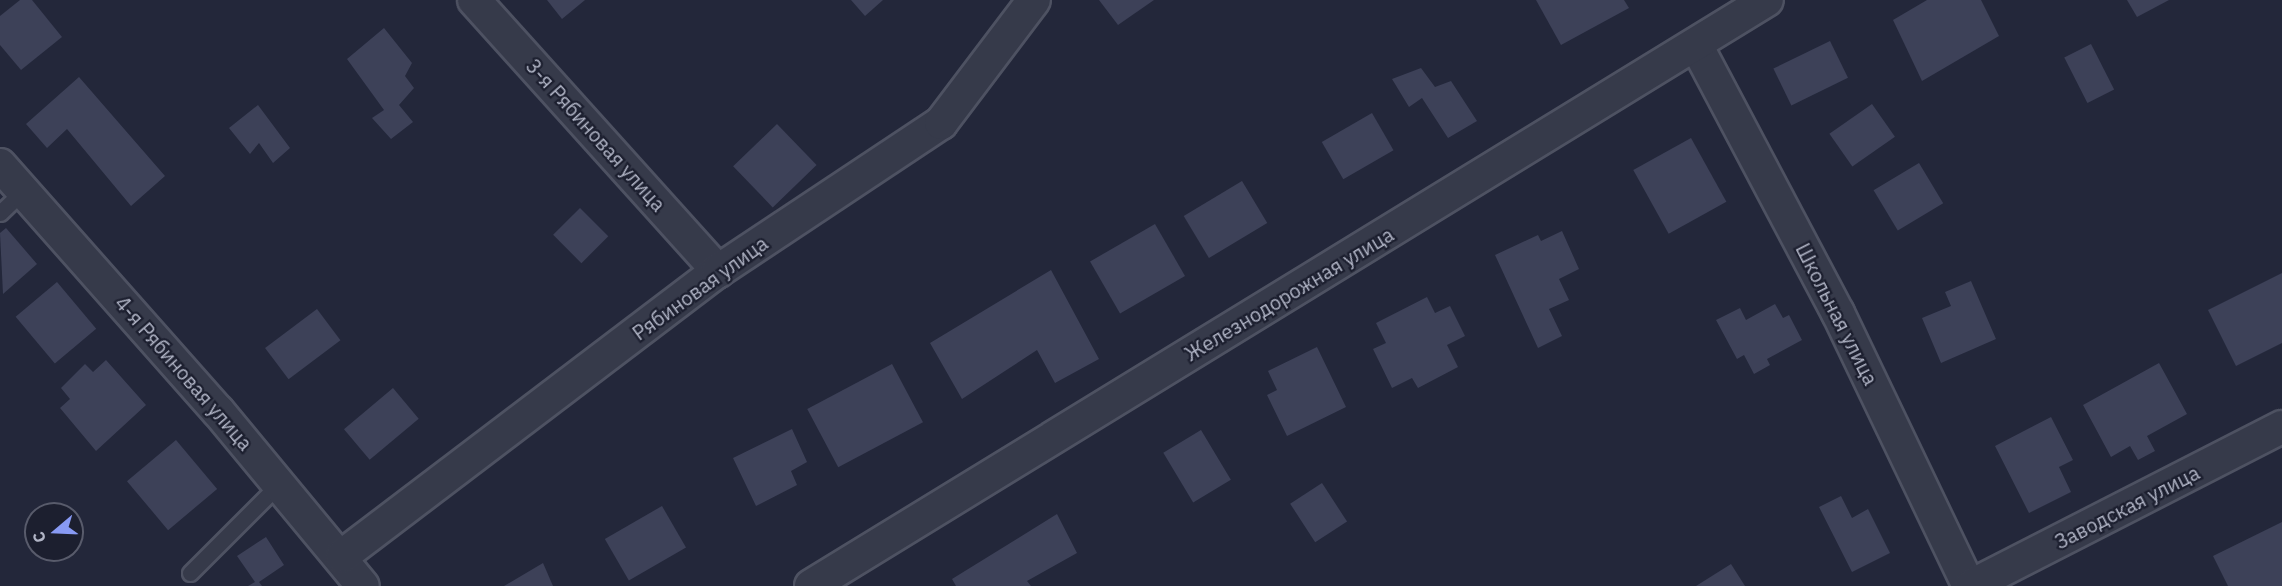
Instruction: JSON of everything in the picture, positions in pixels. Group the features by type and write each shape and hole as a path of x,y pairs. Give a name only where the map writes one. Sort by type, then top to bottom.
{"street":[{"name":"3-я Рябиновая улица","path":"474,0 718,271"},
{"name":"Рябиновая улица","path":"342,556 718,271 941,123 1034,0"},
{"name":"Железнодорожная улица","path":"811,586 1767,0"},
{"name":"Школьная улица","path":"1696,45 1838,313 1970,586"},
{"name":"4-я Рябиновая улица","path":"0,165 280,483 342,556 363,586"},
{"name":"Заводская улица","path":"1970,586 2282,427"}],"lane":[{"path":"0,213 23,191"},
{"path":"190,573 280,483"}],"building":[{"path":"20,0 32,0 62,37 21,70 0,45 0,16"},
{"path":"547,0 585,0 562,19"},
{"path":"851,0 883,0 865,16"},
{"path":"1099,0 1154,0 1118,25"},
{"path":"1536,0 1624,0 1629,8 1561,45"},
{"path":"1927,0 1981,0 1999,36 1922,81 1893,20"},
{"path":"2127,0 2169,0 2137,17"},
{"path":"384,28 412,63 405,76 414,88 399,105 413,122 391,139 372,118 384,110 347,59"},
{"path":"1830,41 1848,78 1791,105 1773,69"},
{"path":"2091,44 2114,89 2087,103 2064,58"},
{"path":"1421,68 1435,87 1451,81 1477,121 1448,138 1422,98 1409,107 1392,79"},
{"path":"79,77 165,176 131,206 67,129 47,148 26,124"},
{"path":"1872,104 1895,137 1852,167 1829,134"},
{"path":"258,105 290,148 273,163 259,143 250,154 229,128"},
{"path":"1372,113 1394,150 1343,179 1322,142"},
{"path":"777,124 817,165 773,207 733,166"},
{"path":"1691,138 1726,202 1669,234 1633,170"},
{"path":"1919,163 1943,203 1898,231 1874,190"},
{"path":"1242,181 1267,223 1209,258 1184,216"},
{"path":"580,208 608,236 581,263 553,235"},
{"path":"1155,224 1185,276 1120,313 1090,262"},
{"path":"6,228 37,264 3,294 0,233"},
{"path":"1562,231 1579,269 1559,279 1569,300 1549,309 1562,336 1538,348 1495,255 1538,235 1541,241"},
{"path":"1051,270 1099,359 1055,383 1037,350 962,399 930,343"},
{"path":"2282,273 2282,343 2236,366 2208,310"},
{"path":"1971,281 1996,339 1941,363 1922,318 1951,306 1945,292"},
{"path":"57,282 96,329 55,363 16,317"},
{"path":"1427,297 1435,313 1450,306 1465,336 1447,345 1458,367 1418,388 1412,378 1392,388 1373,349 1386,343 1376,323"},
{"path":"1775,304 1783,318 1789,315 1802,340 1767,359 1770,365 1754,374 1744,355 1737,359 1716,320 1740,308 1746,320"},
{"path":"317,309 340,340 289,379 265,348"},
{"path":"1317,347 1346,407 1287,436 1267,395 1277,390 1268,371"},
{"path":"106,360 146,405 96,451 60,408 70,399 61,388 85,364 93,372"},
{"path":"2159,363 2187,414 2147,436 2155,451 2138,460 2130,446 2111,457 2083,405"},
{"path":"892,364 923,422 838,467 807,409"},
{"path":"393,388 419,419 370,460 344,429"},
{"path":"2051,417 2073,460 2059,467 2071,492 2029,513 1995,446"},
{"path":"792,429 807,462 791,471 797,485 756,506 733,458"},
{"path":"1201,430 1231,480 1193,502 1163,453"},
{"path":"176,440 217,489 168,530 127,481"},
{"path":"1322,483 1347,522 1315,542 1290,504"},
{"path":"1841,496 1852,518 1868,509 1890,553 1852,572 1819,507"},
{"path":"662,506 686,548 629,581 605,539"},
{"path":"1057,514 1077,553 1027,581 1031,586 956,586 952,579"},
{"path":"2282,522 2282,586 2228,586 2213,556"},
{"path":"266,537 284,565 259,582 262,586 248,586 255,582 237,556"},
{"path":"543,563 553,586 504,586"},
{"path":"1731,564 1745,586 1696,586"}]}
